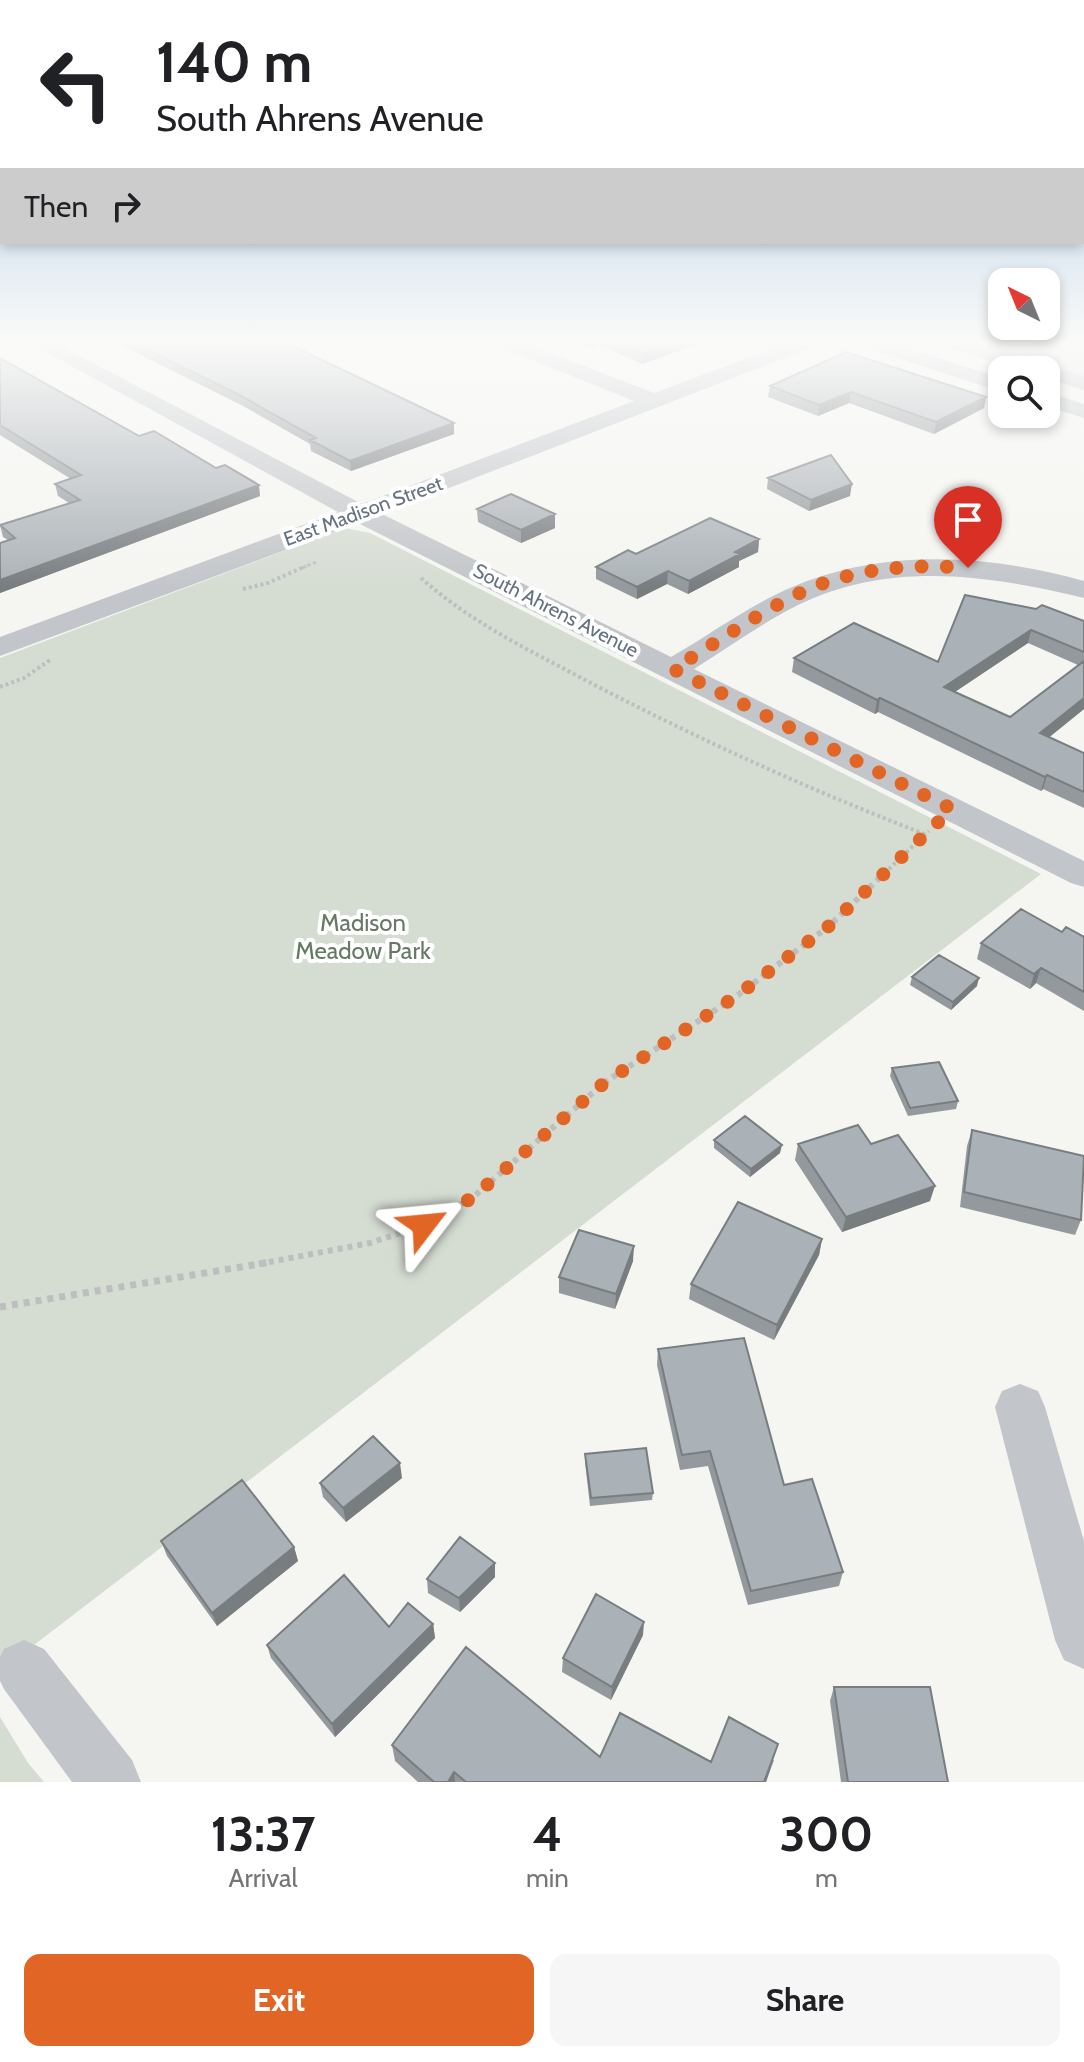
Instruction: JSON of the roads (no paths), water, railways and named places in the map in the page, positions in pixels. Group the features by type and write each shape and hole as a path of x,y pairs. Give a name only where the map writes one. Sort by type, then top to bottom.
{"street":[{"name":"South Ahrens Avenue","path":"190,422 362,513 1084,875"},
{"name":"East Madison Street","path":"0,647 599,422"},
{"path":"673,669 807,590 896,557 1003,573 1084,590"},
{"path":"1020,1407 1084,1640"},
{"path":"24,1669 110,1782"}],"park label":[{"name":"Madison Meadow Park","path":"363,936"}]}
